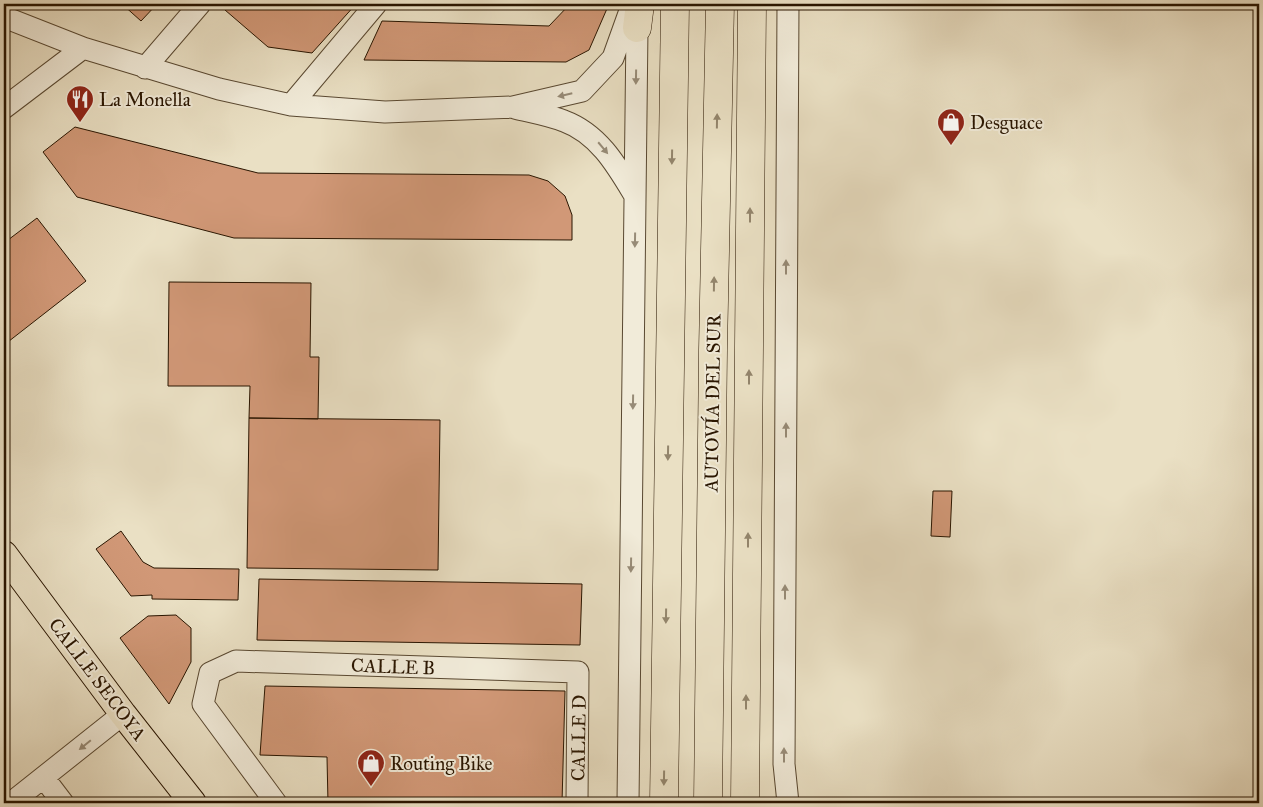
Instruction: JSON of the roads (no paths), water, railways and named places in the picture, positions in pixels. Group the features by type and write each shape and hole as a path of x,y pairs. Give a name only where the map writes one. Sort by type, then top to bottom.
{"highway":[{"path":"664,803 675,4"},
{"name":"AUTOVÍA DEL SUR","path":"708,803 713,350 720,4"},
{"path":"745,803 752,4"}],"main road":[{"name":"CALLE SECOYA","path":"4,554 123,714 193,803"}],"street":[{"path":"145,68 200,4"},
{"path":"291,105 376,4"},
{"path":"788,4 784,764 788,803"},
{"path":"4,17 83,48 219,89 291,105 385,112 513,107 582,91 613,58 635,10"},
{"path":"628,803 635,196 635,10"},
{"path":"4,108 83,48"},
{"path":"513,107 565,121 596,141 615,162 635,196"},
{"name":"CALLE B","path":"276,803 203,704 210,673 236,661 578,672"},
{"name":"CALLE D","path":"577,803 578,672"},
{"path":"11,803 123,714"},
{"path":"44,778 63,803"}],"place":[{"name":"La Monella","path":"80,123"},
{"name":"Desguace","path":"951,146"},
{"name":"Routing Bike","path":"371,787"}]}
